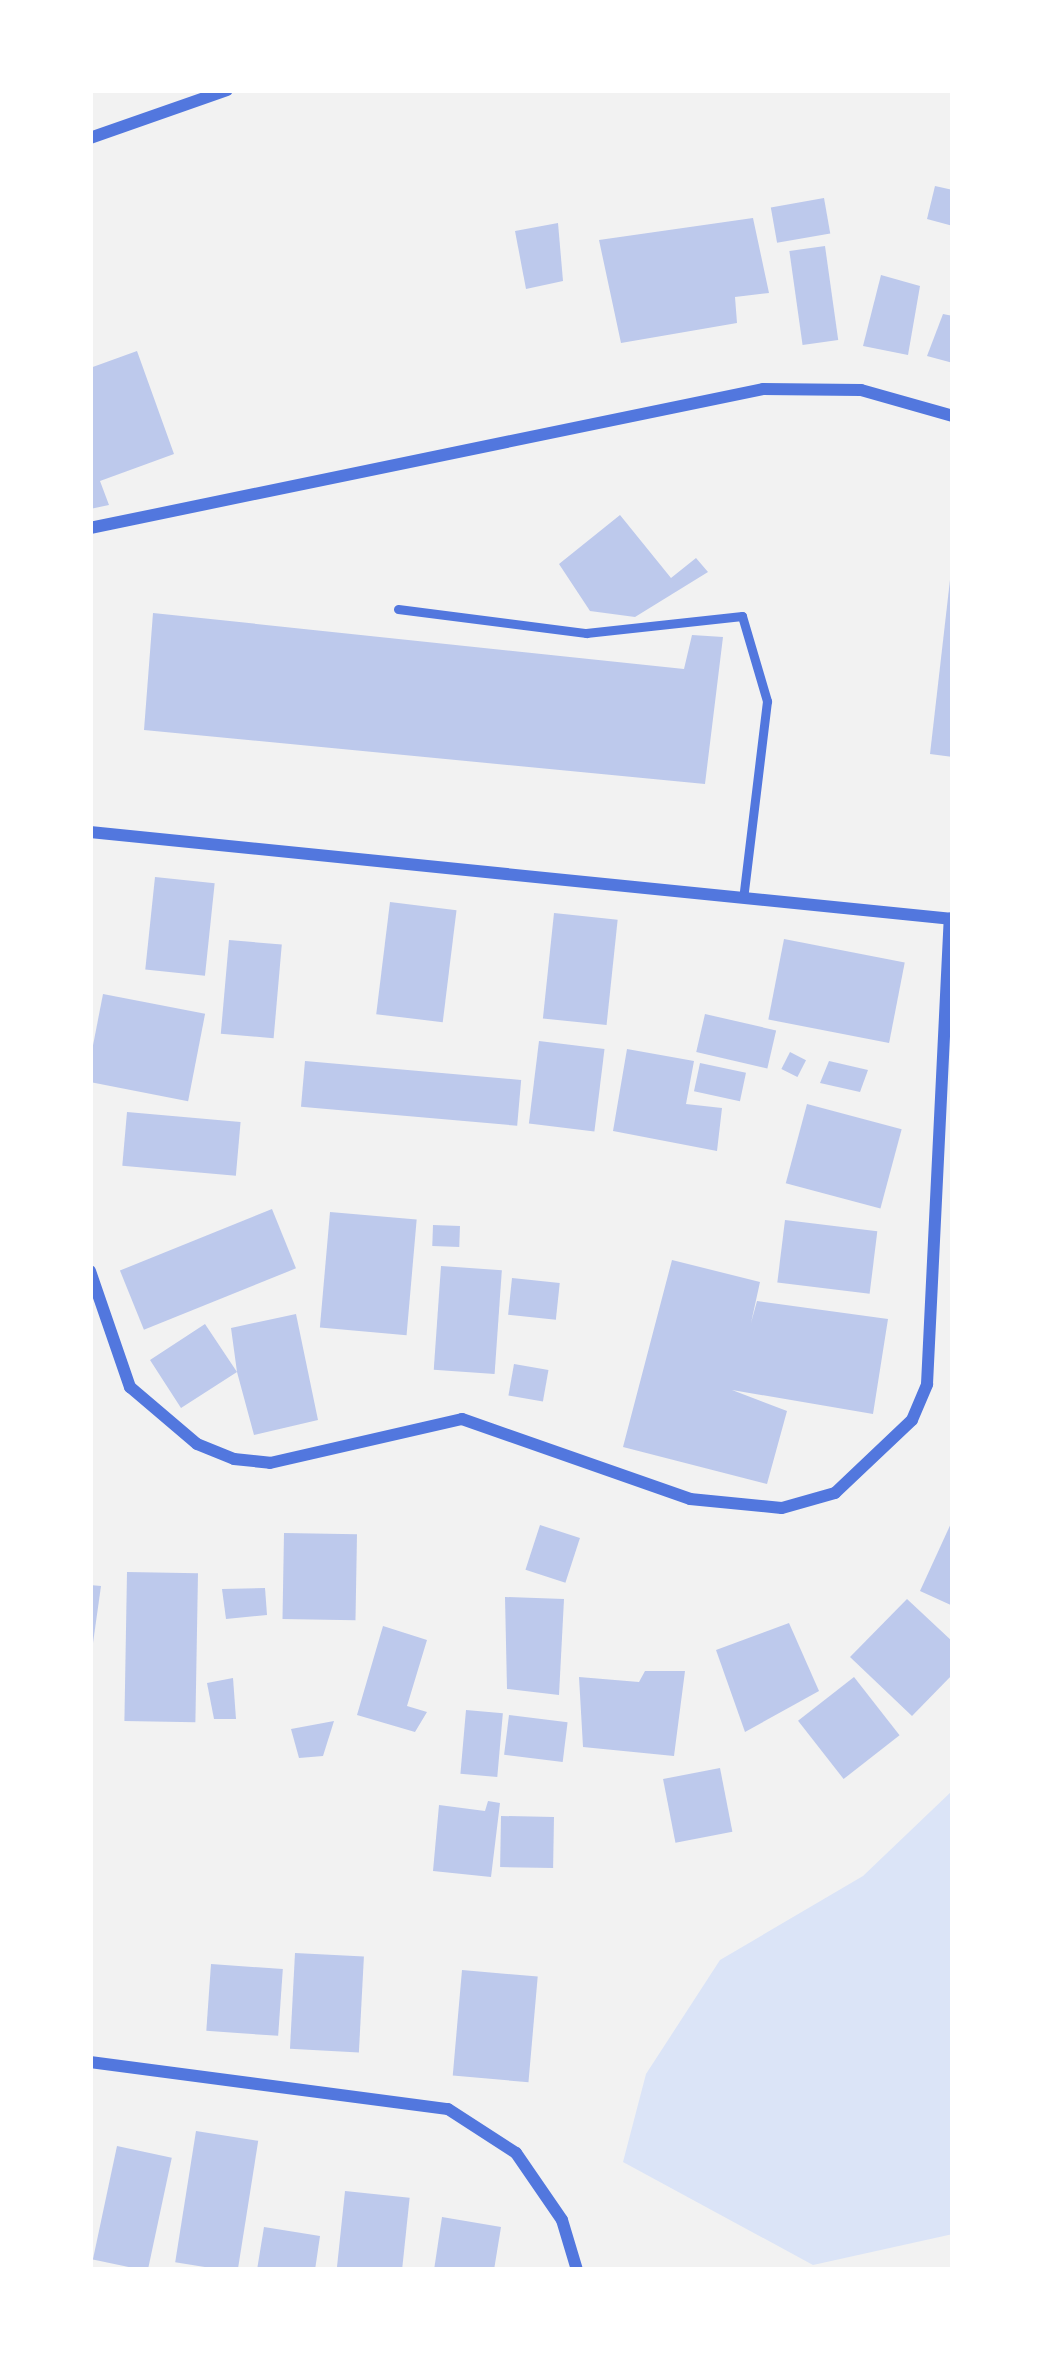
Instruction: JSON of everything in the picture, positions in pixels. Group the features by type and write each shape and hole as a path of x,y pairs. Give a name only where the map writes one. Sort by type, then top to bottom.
{"street":[{"path":"90,138 227,90"},
{"path":"90,528 743,391 861,390 953,416"},
{"path":"90,832 951,919 927,1384 912,1420 835,1492 782,1508 690,1499 441,1418 271,1463 234,1459 197,1444 130,1387 90,1271"},
{"path":"90,2062 448,2109 517,2153 562,2219 577,2270"}],"lane":[{"path":"398,609 586,633 742,616 767,700 743,898"}],"shaded area":[{"path":"953,1790 953,2234 813,2265 623,2162 646,2074 720,1960 863,1876"}],"building":[{"path":"935,186 953,190 953,226 927,219"},
{"path":"824,198 830,233 777,243 771,207"},
{"path":"753,218 769,293 735,297 737,323 621,343 599,240"},
{"path":"558,223 563,281 526,289 515,231"},
{"path":"825,246 838,340 803,345 789,251"},
{"path":"881,275 920,286 908,355 863,346"},
{"path":"943,314 953,316 953,363 927,356"},
{"path":"137,351 174,454 100,481 109,505 90,509 90,368"},
{"path":"620,515 671,578 696,558 708,572 635,617 590,611 559,564"},
{"path":"953,581 953,757 930,754"},
{"path":"153,613 684,669 692,635 723,637 705,784 144,730"},
{"path":"155,877 215,883 205,976 145,969"},
{"path":"390,902 457,910 443,1022 376,1014"},
{"path":"554,913 618,920 607,1025 543,1018"},
{"path":"784,939 905,962 889,1043 768,1019"},
{"path":"229,940 282,945 274,1038 221,1034"},
{"path":"103,994 205,1014 188,1101 90,1082"},
{"path":"705,1014 776,1030 767,1068 696,1052"},
{"path":"539,1041 605,1049 594,1131 529,1123"},
{"path":"627,1049 694,1061 686,1104 722,1108 717,1151 613,1131"},
{"path":"790,1052 806,1060 797,1077 781,1069"},
{"path":"305,1061 521,1080 517,1126 301,1107"},
{"path":"829,1061 868,1070 860,1092 820,1083"},
{"path":"700,1063 746,1073 740,1101 694,1091"},
{"path":"807,1104 902,1129 880,1209 786,1183"},
{"path":"127,1112 241,1122 236,1176 122,1166"},
{"path":"272,1209 296,1268 144,1330 120,1270"},
{"path":"330,1212 417,1220 407,1335 320,1328"},
{"path":"785,1220 877,1231 870,1294 777,1283"},
{"path":"433,1225 460,1226 459,1247 432,1246"},
{"path":"672,1260 760,1282 751,1323 757,1301 888,1319 873,1414 732,1390 787,1411 767,1484 623,1447"},
{"path":"441,1266 502,1270 495,1374 434,1370"},
{"path":"512,1278 560,1283 556,1320 508,1315"},
{"path":"296,1314 318,1420 254,1435 231,1328"},
{"path":"205,1324 237,1372 181,1408 150,1360"},
{"path":"514,1364 548,1370 543,1402 508,1396"},
{"path":"953,1519 953,1606 920,1591"},
{"path":"540,1525 580,1538 565,1583 525,1570"},
{"path":"284,1533 357,1534 355,1620 282,1619"},
{"path":"127,1572 198,1573 195,1722 124,1721"},
{"path":"90,1585 101,1586 93,1643 90,1643"},
{"path":"265,1588 267,1615 226,1619 222,1589"},
{"path":"505,1597 564,1599 559,1695 507,1689"},
{"path":"907,1599 953,1642 953,1674 912,1716 850,1657"},
{"path":"789,1623 819,1691 745,1732 716,1650"},
{"path":"383,1626 427,1640 407,1706 427,1712 415,1732 357,1715"},
{"path":"645,1671 685,1671 674,1756 583,1747 579,1677 639,1682"},
{"path":"854,1677 900,1735 844,1779 798,1721"},
{"path":"233,1678 236,1719 214,1719 207,1683"},
{"path":"466,1710 503,1713 497,1777 460,1774"},
{"path":"509,1715 568,1722 563,1762 504,1755"},
{"path":"334,1721 323,1756 299,1758 291,1729"},
{"path":"720,1768 732,1832 675,1843 663,1779"},
{"path":"488,1801 500,1803 491,1877 433,1871 439,1805 485,1811"},
{"path":"501,1816 554,1817 553,1868 500,1867"},
{"path":"295,1953 364,1957 359,2052 290,2049"},
{"path":"211,1964 283,1969 278,2036 206,2031"},
{"path":"462,1970 538,1977 528,2082 453,2076"},
{"path":"196,2131 258,2141 238,2270 175,2262"},
{"path":"117,2146 172,2158 148,2270 93,2259"},
{"path":"345,2191 410,2198 402,2270 337,2270"},
{"path":"442,2217 501,2227 494,2270 434,2270"},
{"path":"264,2227 320,2236 315,2270 257,2270"}]}
